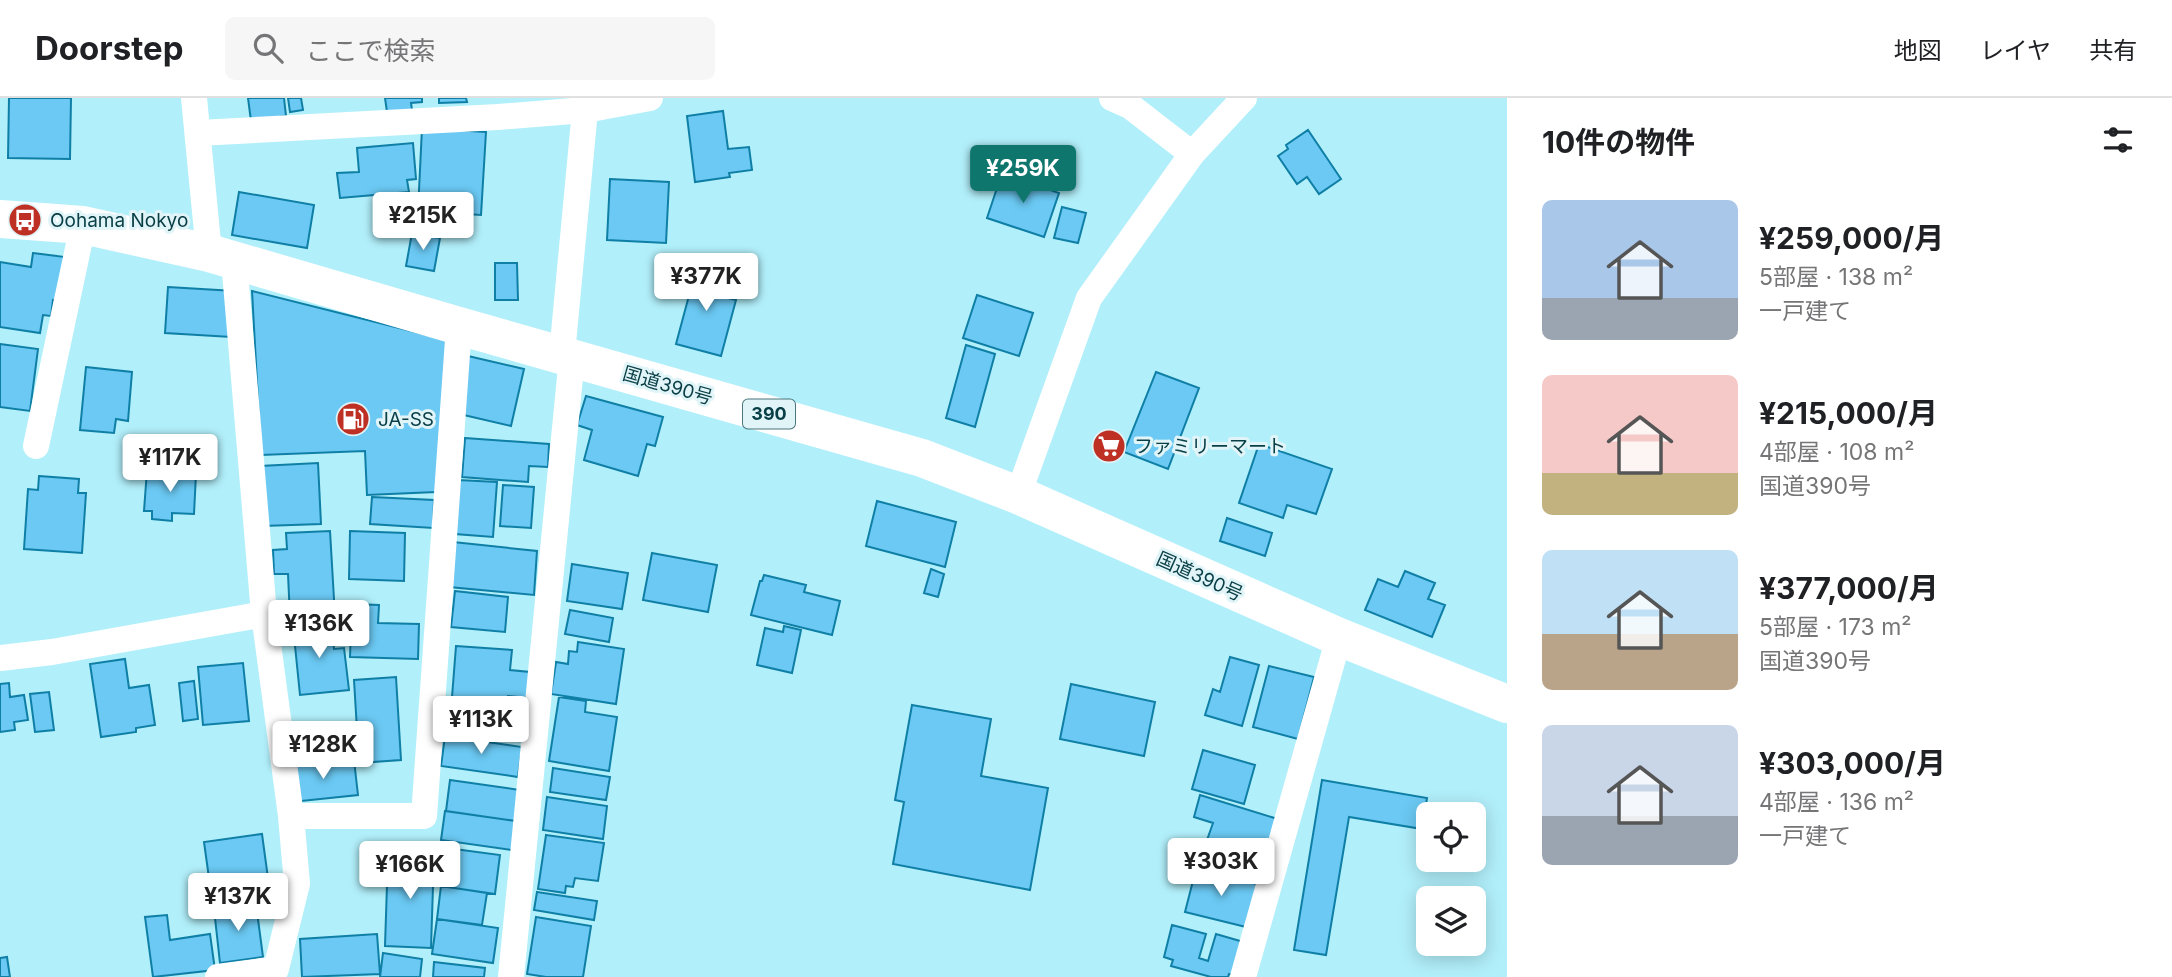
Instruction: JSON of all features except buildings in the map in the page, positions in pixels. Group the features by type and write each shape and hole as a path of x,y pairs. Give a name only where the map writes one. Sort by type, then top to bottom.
{"highway":[{"name":"国道390号","path":"0,219 83,225 222,256 922,458 1018,495 1339,637 1507,704"}],"street":[{"path":"194,98 198,133 222,256 298,884 276,969 218,977"},
{"path":"198,133 474,108 585,110 650,98"},
{"path":"1112,98 1130,106 1192,154"},
{"path":"1018,495 1089,298 1192,154 1244,98"},
{"path":"511,977 567,356 585,110"},
{"path":"36,446 83,225"},
{"path":"291,816 424,816 459,326"},
{"path":"0,658 52,652 264,614"},
{"path":"1243,977 1339,637"}],"place":[{"name":"Oohama Nokyo","path":"25,220"},
{"name":"JA-SS","path":"353,419"},
{"name":"ファミリーマート","path":"1109,446"}]}
